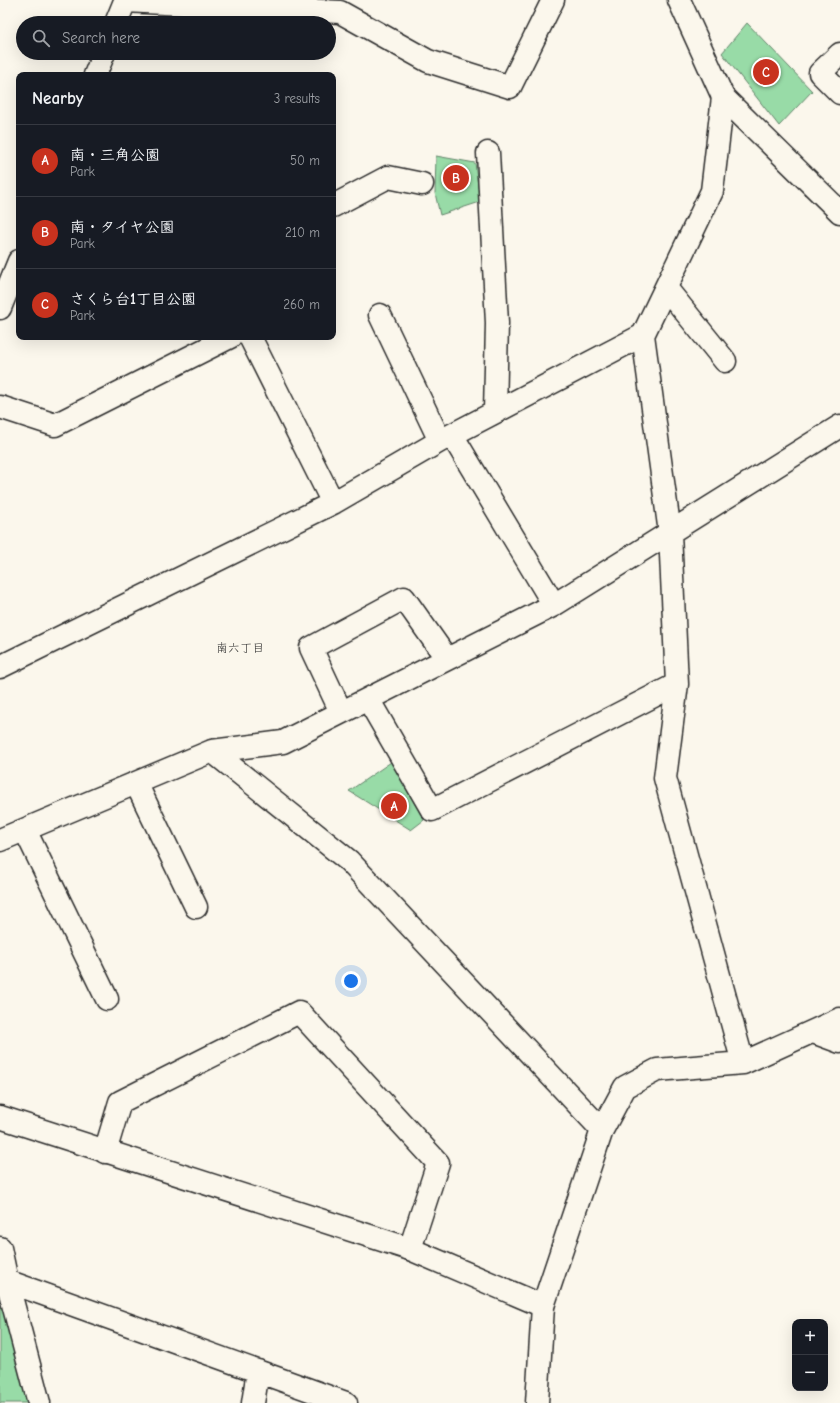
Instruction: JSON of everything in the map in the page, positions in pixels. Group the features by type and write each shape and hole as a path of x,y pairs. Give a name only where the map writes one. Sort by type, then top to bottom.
{"street":[{"path":"119,16 125,0 340,12 428,61 510,87 554,0"},
{"path":"679,0 723,97 840,212"},
{"path":"840,54 820,73 840,93"},
{"path":"96,72 101,60"},
{"path":"723,97 712,191 643,335 670,533 677,684 665,778 743,1063"},
{"path":"488,153 497,323 495,412"},
{"path":"336,204 388,177 422,184"},
{"path":"0,308 16,268"},
{"path":"666,288 725,362"},
{"path":"380,315 446,438 554,605"},
{"path":"0,667 333,503 446,438 643,335"},
{"path":"0,407 55,425 224,340"},
{"path":"252,340 333,503"},
{"path":"0,840 212,751 283,742 554,605 840,426"},
{"path":"341,712 311,648 404,598 447,659"},
{"path":"368,699 432,810 677,684"},
{"path":"212,751 348,861 602,1130"},
{"path":"136,783 196,907"},
{"path":"25,830 107,999"},
{"path":"105,1152 120,1102 299,1012 438,1163 410,1249"},
{"path":"537,1403 543,1306 602,1130 625,1087 657,1070 743,1063 840,1019"},
{"path":"813,1032 840,1042"},
{"path":"0,1117 410,1249 543,1306"},
{"path":"0,1248 7,1281 40,1403"},
{"path":"7,1281 346,1403"},
{"path":"253,1403 258,1371"}],"green space":[{"path":"747,23 812,91 779,126 722,53"},
{"path":"436,156 475,163 480,202 440,215 435,193"},
{"path":"391,762 424,820 411,830 349,791"},
{"path":"0,1262 33,1403 0,1403"}],"place":[{"name":"さくら台1丁目公園","path":"766,72"},
{"name":"南・タイヤ公園","path":"456,178"},
{"name":"南・三角公園","path":"394,806"}],"district":[{"name":"南六丁目","path":"240,648"}]}
